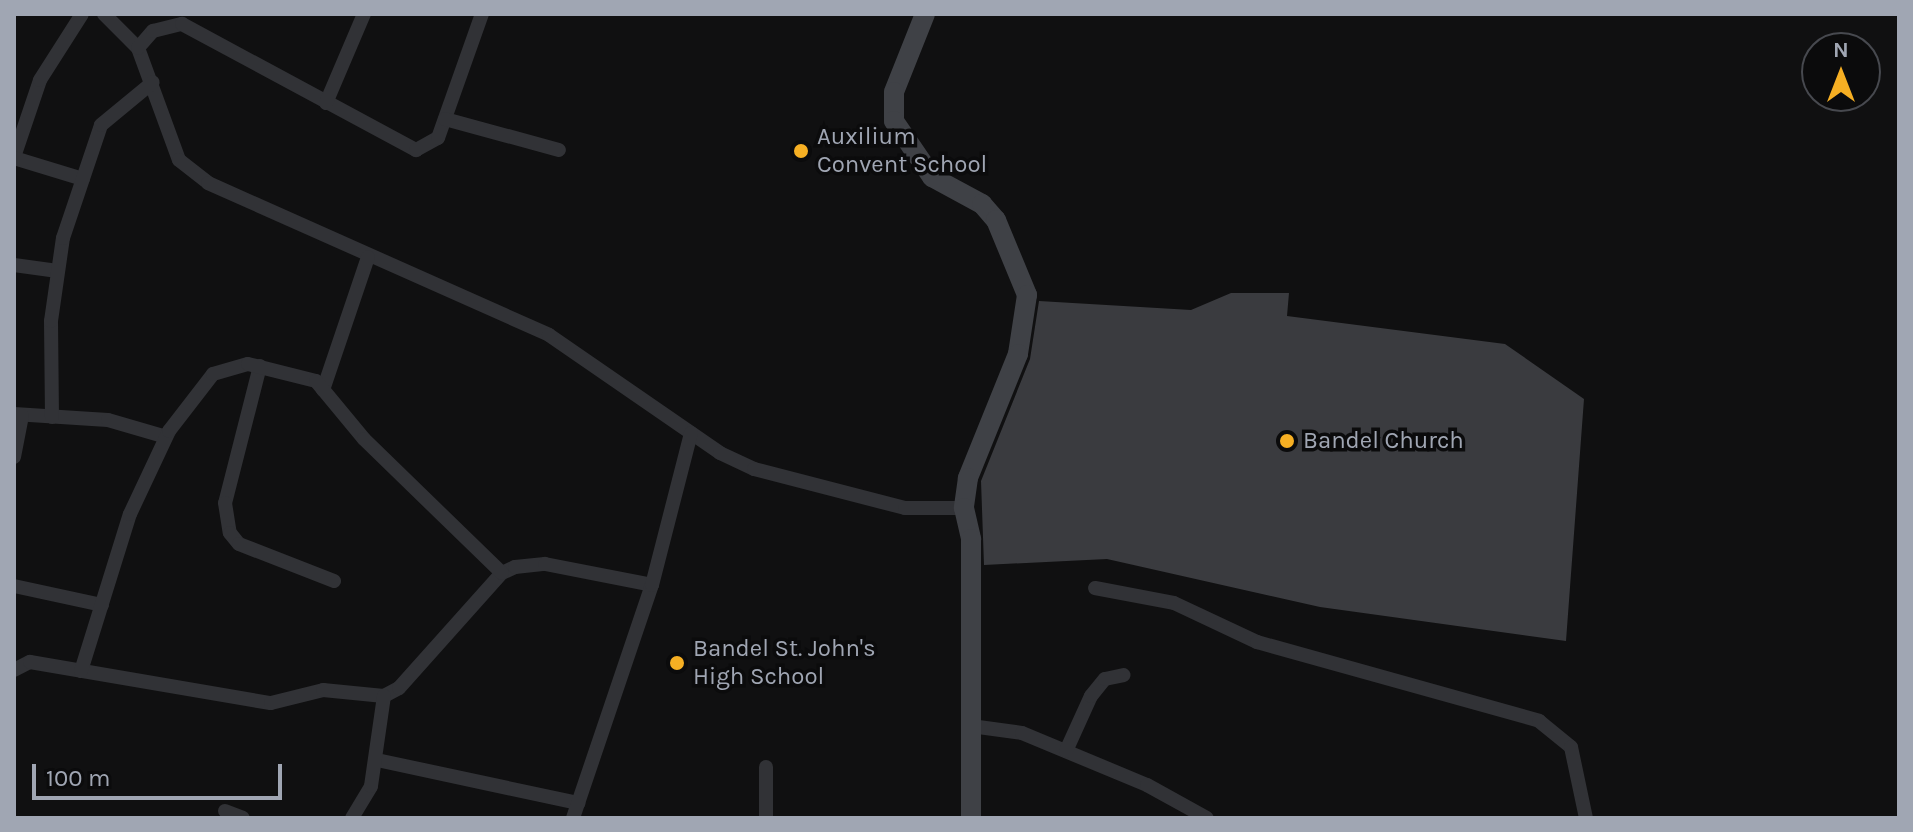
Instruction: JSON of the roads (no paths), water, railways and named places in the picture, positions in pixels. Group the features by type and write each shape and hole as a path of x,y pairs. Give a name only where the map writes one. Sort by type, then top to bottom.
{"main road":[{"path":"925,14 894,92 894,121 932,177 982,204 996,220 1027,295 1018,354 968,478 964,508 971,539 971,818"}],"street":[{"path":"82,14 40,80 14,158 83,179"},
{"path":"104,14 138,48 153,82 170,140 189,168 368,257 549,335 720,453 787,480 905,508 964,508"},
{"path":"326,103 364,14"},
{"path":"138,48 153,31 182,24 416,150 438,138 482,14"},
{"path":"52,417 51,321 58,271 83,179 101,125 153,82"},
{"path":"445,119 559,150"},
{"path":"323,390 368,257"},
{"path":"14,265 58,271"},
{"path":"260,366 225,518 239,544 334,581"},
{"path":"81,671 130,514 166,437 213,374 260,366 297,372 323,390 364,439 502,573"},
{"path":"14,457 18,415 108,420 166,437"},
{"path":"573,818 652,585 691,433"},
{"path":"14,670 30,662 271,703 323,690 384,696 399,688 502,573 545,564 652,585"},
{"path":"14,586 102,605"},
{"path":"1095,588 1174,603 1257,642 1539,721 1571,747 1586,818"},
{"path":"1066,751 1091,696 1105,679 1124,675"},
{"path":"352,818 371,786 384,696"},
{"path":"971,726 1022,733 1207,818"},
{"path":"377,760 578,803"},
{"path":"766,767 766,818"},
{"path":"225,811 243,818"}],"place":[{"name":"Auxilium Convent School","path":"801,151"},
{"name":"Bandel Church","path":"1287,441"},
{"name":"Bandel St. John's High School","path":"677,663"}]}
